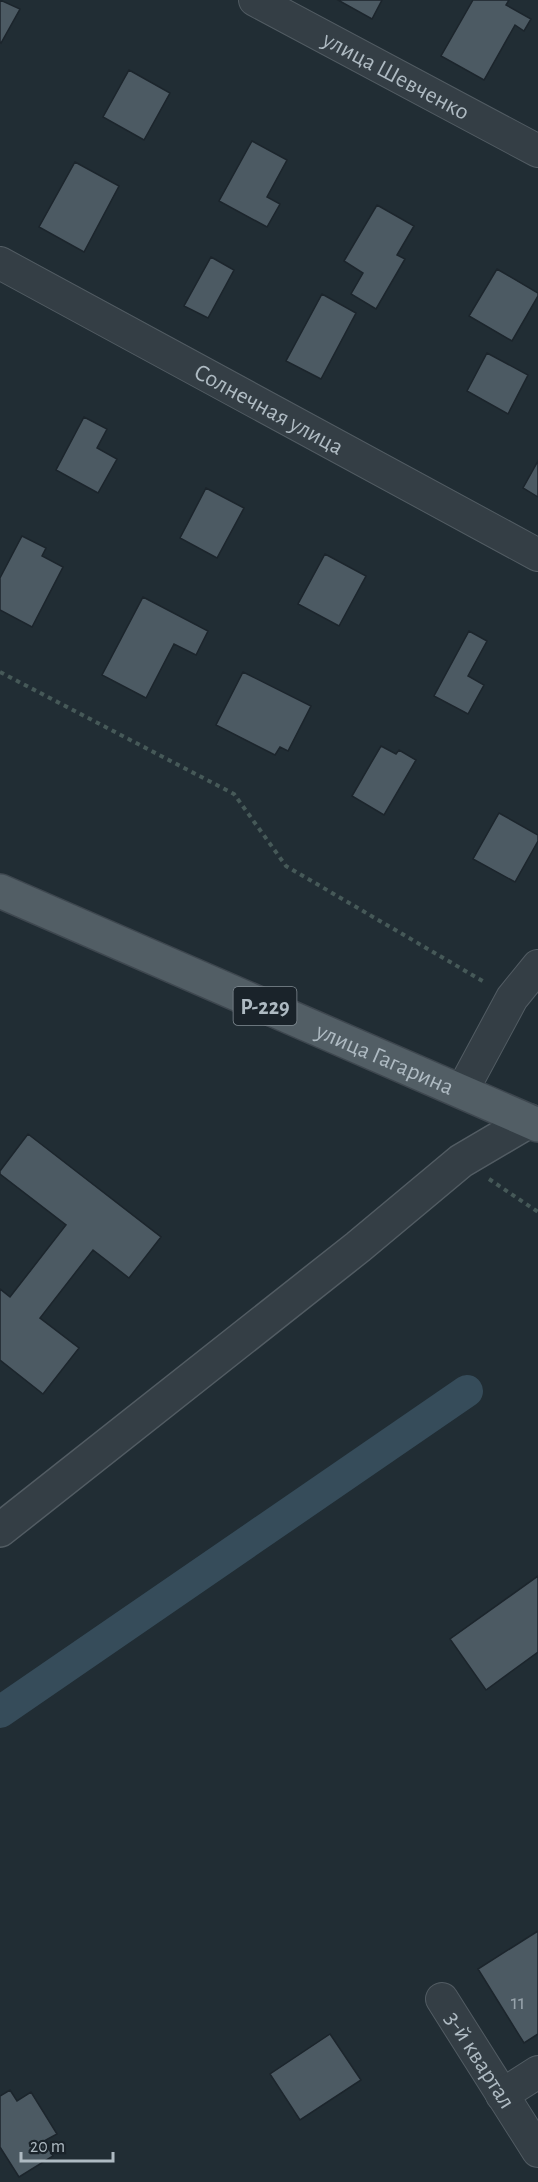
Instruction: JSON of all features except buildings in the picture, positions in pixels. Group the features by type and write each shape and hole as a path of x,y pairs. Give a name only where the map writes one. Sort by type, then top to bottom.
{"main road":[{"name":"улица Гагарина","path":"0,891 533,1124"}],"street":[{"name":"улица Шевченко","path":"255,0 538,152"},
{"name":"Солнечная улица","path":"0,263 538,555"},
{"path":"462,1091 512,999 538,966"},
{"path":"0,1530 358,1247 461,1161 533,1124"},
{"name":"3-й квартал","path":"442,1999 538,2151"},
{"path":"502,2095 538,2072"}],"path":[{"path":"0,672 234,794 286,866 512,999"},
{"path":"461,1161 538,1212"}],"waterway":[{"path":"0,1712 467,1391"}]}
